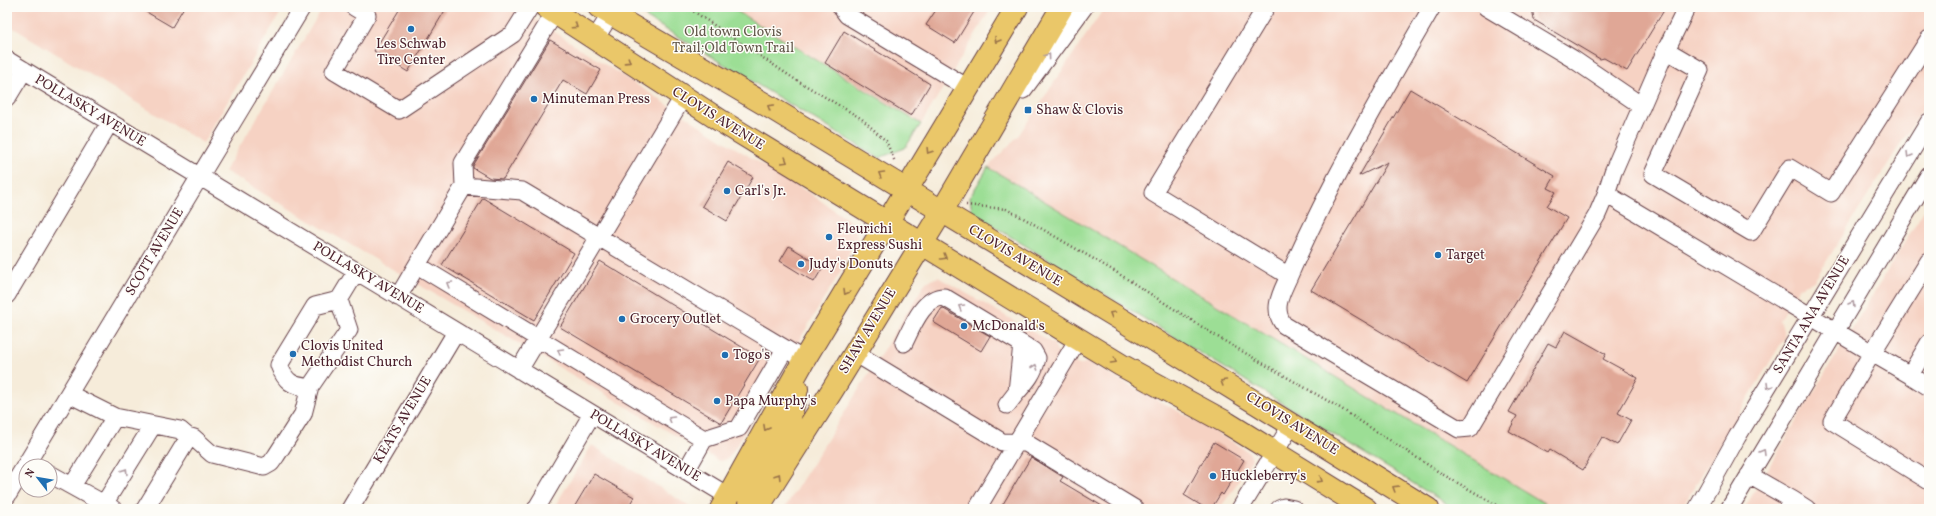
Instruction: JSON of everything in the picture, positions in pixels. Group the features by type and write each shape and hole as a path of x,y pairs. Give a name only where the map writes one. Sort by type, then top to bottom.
{"main road":[{"path":"729,505 804,360 1018,7"},
{"name":"SHAW AVENUE","path":"756,509 855,353 946,204 1062,7"},
{"name":"CLOVIS AVENUE","path":"608,9 911,182 1428,509"},
{"name":"CLOVIS AVENUE","path":"550,10 683,97 1078,339 1121,365 1227,423 1366,509"},
{"path":"756,509 748,500 749,493 789,421 804,360"}],"street":[{"name":"SCOTT AVENUE","path":"35,458 69,394 302,7"},
{"path":"354,7 367,15 334,71 399,110 513,34 530,7"},
{"path":"968,167 1084,7"},
{"path":"1266,7 1154,193 1289,276"},
{"path":"1432,7 1353,143 1305,240 1277,308 1278,314 1284,325 1459,429 1470,428 1597,215 1613,172 1666,50 1687,7"},
{"path":"1486,7 1573,59 1642,106"},
{"path":"595,40 608,9"},
{"path":"398,297 464,186 463,163 550,10"},
{"path":"844,11 968,88"},
{"path":"1666,50 1700,70 1653,174 1751,232 1790,168 1831,192 1929,39"},
{"name":"POLLASKY AVENUE","path":"7,60 686,470 729,505"},
{"path":"7,98 24,70"},
{"path":"519,370 683,97"},
{"path":"7,295 110,122"},
{"name":"SANTA ANA AVENUE","path":"1697,509 1737,438 1929,122"},
{"name":"SANTA ANA AVENUE","path":"1729,509 1929,175"},
{"path":"464,186 522,191 804,360"},
{"path":"1606,194 1929,387"},
{"path":"1929,261 1832,421 1929,481"},
{"path":"417,265 704,440"},
{"path":"310,387 295,385 283,377 279,365 315,306 339,300 356,272"},
{"path":"904,343 927,304 936,297 944,297 1022,344 1017,392 1007,405"},
{"path":"69,394 115,417 180,430 187,436 194,438 212,454 264,467 271,463 302,414 310,387 349,330 339,300"},
{"name":"KEATS AVENUE","path":"350,509 456,332"},
{"path":"977,509 1078,339"},
{"path":"1910,376 1929,343"},
{"path":"686,470 704,440 739,428 785,349"},
{"path":"855,353 1002,442 1026,443 1135,509"},
{"path":"536,509 592,414"},
{"path":"72,486 115,417"},
{"path":"1240,509 1292,424"},
{"path":"58,478 109,506 153,425"},
{"path":"145,509 186,442 187,436"},
{"path":"1749,475 1790,505 1807,509"},
{"name":"SCOTT AVENUE","path":"7,496 18,482"},
{"path":"1279,509 1284,507 1294,509"}],"path":[{"path":"687,7 793,78 862,119 890,146 894,161 911,182"},
{"path":"946,204 995,207 1014,212 1104,265 1221,340 1295,381 1442,474 1504,509"}],"shaded area":[{"path":"7,7 284,7 203,143 7,24"},
{"path":"323,7 516,7 724,141 811,194 854,224 857,237 840,272 729,458 719,461 225,171"},
{"path":"626,7 639,7 647,18"},
{"path":"730,7 992,7 921,124"},
{"path":"1105,7 1929,7 1929,99 1814,281 1799,287 1780,320 1785,337 1681,509 1554,509 988,167 1018,136"},
{"path":"1929,202 1929,509 1744,509 1795,423"},
{"path":"938,277 1054,344 1057,352 1079,365 1087,362 1211,429 1249,452 1252,459 1231,493 1219,509 784,509 926,282"},
{"path":"592,445 689,506 690,509 553,509"}],"green space":[{"name":"Old town Clovis Trail;Old Town Trail","path":"639,7 730,7 921,124 905,148 879,158 647,18"},
{"path":"988,167 1554,509 1455,509 972,213 970,197"}],"building":[{"path":"138,7 184,7 172,27"},
{"name":"Les Schwab Tire Center","path":"401,7 447,7 408,72 374,51"},
{"path":"938,7 977,7 955,43 926,25"},
{"path":"1532,7 1666,7 1627,71 1604,58 1600,59 1534,20"},
{"path":"844,31 930,84 911,116 825,63"},
{"path":"550,40 601,70 587,94 563,80 503,179 490,178 473,168 473,166"},
{"name":"Target","path":"1410,89 1555,176 1548,188 1556,192 1547,206 1567,218 1467,383 1311,290 1388,162 1359,176"},
{"name":"Carl's Jr.","path":"728,162 753,177 727,221 702,206"},
{"path":"483,198 574,253 534,320 442,265"},
{"name":"Judy's Donuts","path":"789,246 823,267 814,282 780,261"},
{"path":"600,261 760,358 721,423 560,327"},
{"path":"942,308 990,336 981,351 933,322"},
{"path":"1565,331 1606,354 1603,359 1638,378 1618,413 1631,420 1617,445 1602,437 1583,470 1550,450 1548,453 1509,431 1517,416 1509,412 1548,343 1556,347"},
{"path":"1214,442 1244,460 1223,495 1221,493 1211,509 1207,509 1184,495"},
{"path":"1031,457 1063,477 1060,481 1107,509 1000,509"},
{"path":"594,474 634,497 627,509 573,509"}],"place":[{"name":"Les Schwab Tire Center","path":"411,29"},
{"name":"Minuteman Press","path":"534,99"},
{"name":"Shaw & Clovis","path":"1028,110"},
{"name":"Carl's Jr.","path":"727,191"},
{"name":"Fleurichi Express Sushi","path":"829,237"},
{"name":"Target","path":"1438,255"},
{"name":"Judy's Donuts","path":"801,264"},
{"name":"Grocery Outlet","path":"622,319"},
{"name":"McDonald's","path":"964,326"},
{"name":"Clovis United Methodist Church","path":"293,354"},
{"name":"Togo's","path":"725,355"},
{"name":"Papa Murphy's","path":"717,401"},
{"name":"Huckleberry's","path":"1213,476"}]}
